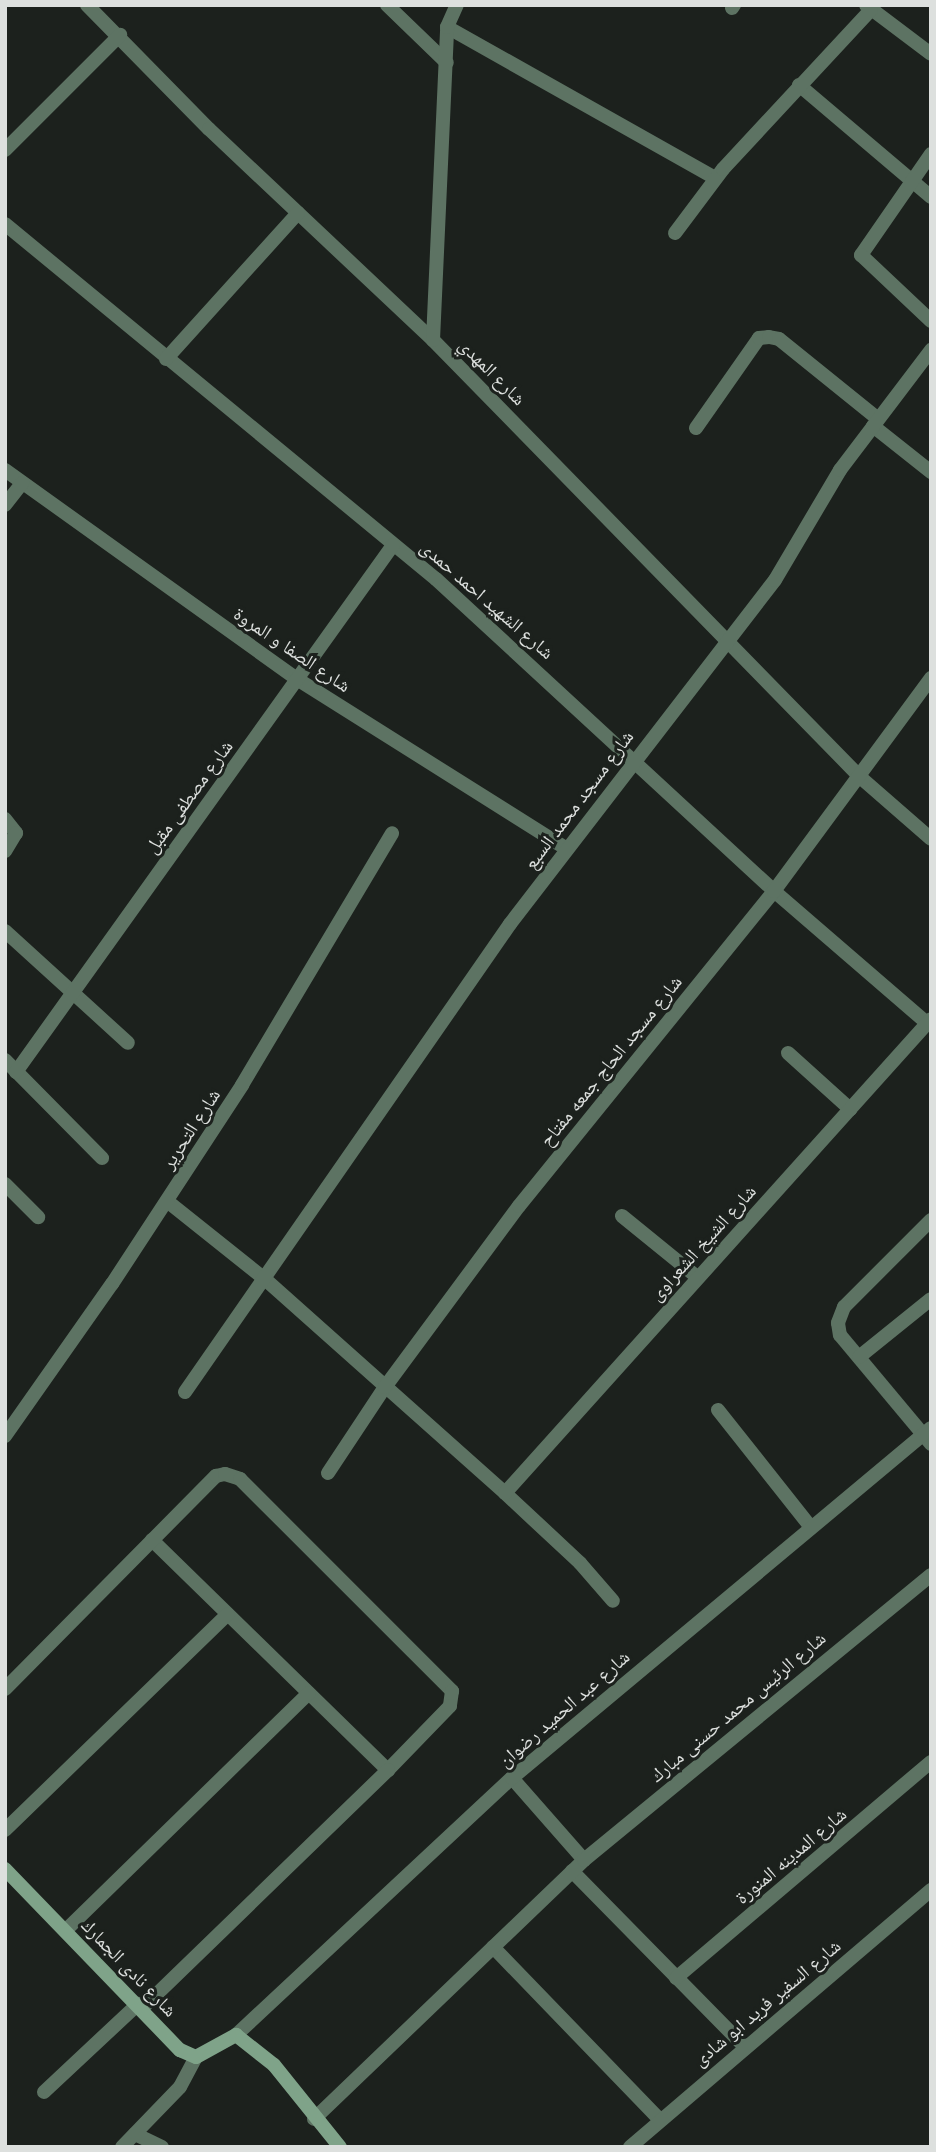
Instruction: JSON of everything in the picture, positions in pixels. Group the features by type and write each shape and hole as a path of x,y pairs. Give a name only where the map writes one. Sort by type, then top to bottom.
{"street":[{"name":"شارع المهدي","path":"87,5 120,35 209,129 433,340 860,777"},
{"path":"387,5 447,63"},
{"path":"433,340 447,27 457,5"},
{"path":"675,233 715,178 799,85 874,8 931,54"},
{"path":"447,27 715,178"},
{"path":"5,150 120,35"},
{"path":"799,85 931,197"},
{"path":"931,154 861,255 931,321"},
{"path":"166,359 298,213"},
{"name":"شارع الشهيد احمد حمدى","path":"5,224 393,545 635,758 774,891 929,1021"},
{"path":"696,428 759,338 769,337 779,339 931,472"},
{"name":"شارع مسجد محمد السبع","path":"185,1392 267,1280 496,943 726,639 775,580 840,470 931,350"},
{"name":"شارع الصفا و المروة","path":"5,470 297,679 566,849"},
{"path":"5,505 22,483"},
{"name":"شارع مصطفى مقبل","path":"16,1072 393,545"},
{"name":"شارع مسجد الحاج جمعه مفتاح","path":"328,1473 385,1387 589,1117 774,891 931,678"},
{"path":"860,777 931,839"},
{"path":"5,851 16,833 8,820"},
{"name":"شارع التحرير","path":"5,1436 167,1201 242,1085 392,833"},
{"path":"5,930 128,1043"},
{"name":"شارع الشيخ الشعراوى","path":"505,1493 929,1021"},
{"path":"788,1053 850,1109"},
{"path":"5,1060 102,1158"},
{"path":"5,1184 38,1217"},
{"path":"167,1201 267,1280 505,1493 580,1563 613,1601"},
{"path":"622,1216 697,1277"},
{"path":"928,1435 840,1335 838,1323 844,1307 931,1220"},
{"path":"859,1357 931,1299"},
{"path":"718,1410 810,1526"},
{"name":"شارع عبد الحميد رضوان","path":"236,2035 512,1778 810,1526 928,1435"},
{"path":"5,1689 216,1476 240,1479 452,1692 450,1706 388,1770 140,2006 44,2092"},
{"path":"152,1540 388,1770"},
{"name":"شارع الرئيس محمد حسنى مبارك","path":"314,2119 584,1860 931,1575"},
{"path":"5,1830 228,1615"},
{"path":"66,1930 309,1693"},
{"name":"شارع المدينه المنورة","path":"676,1978 931,1762"},
{"path":"512,1778 584,1860"},
{"name":"شارع نادى الجمارك","path":"5,1869 180,2050 196,2057"},
{"path":"572,1871 745,2047"},
{"name":"شارع السفير فريد ابو شادى","path":"630,2147 931,1890"},
{"path":"492,1947 660,2120"},
{"path":"122,2147 180,2087 196,2057 236,2035 274,2065 314,2119 340,2147"},
{"path":"135,2134 162,2147"}]}
